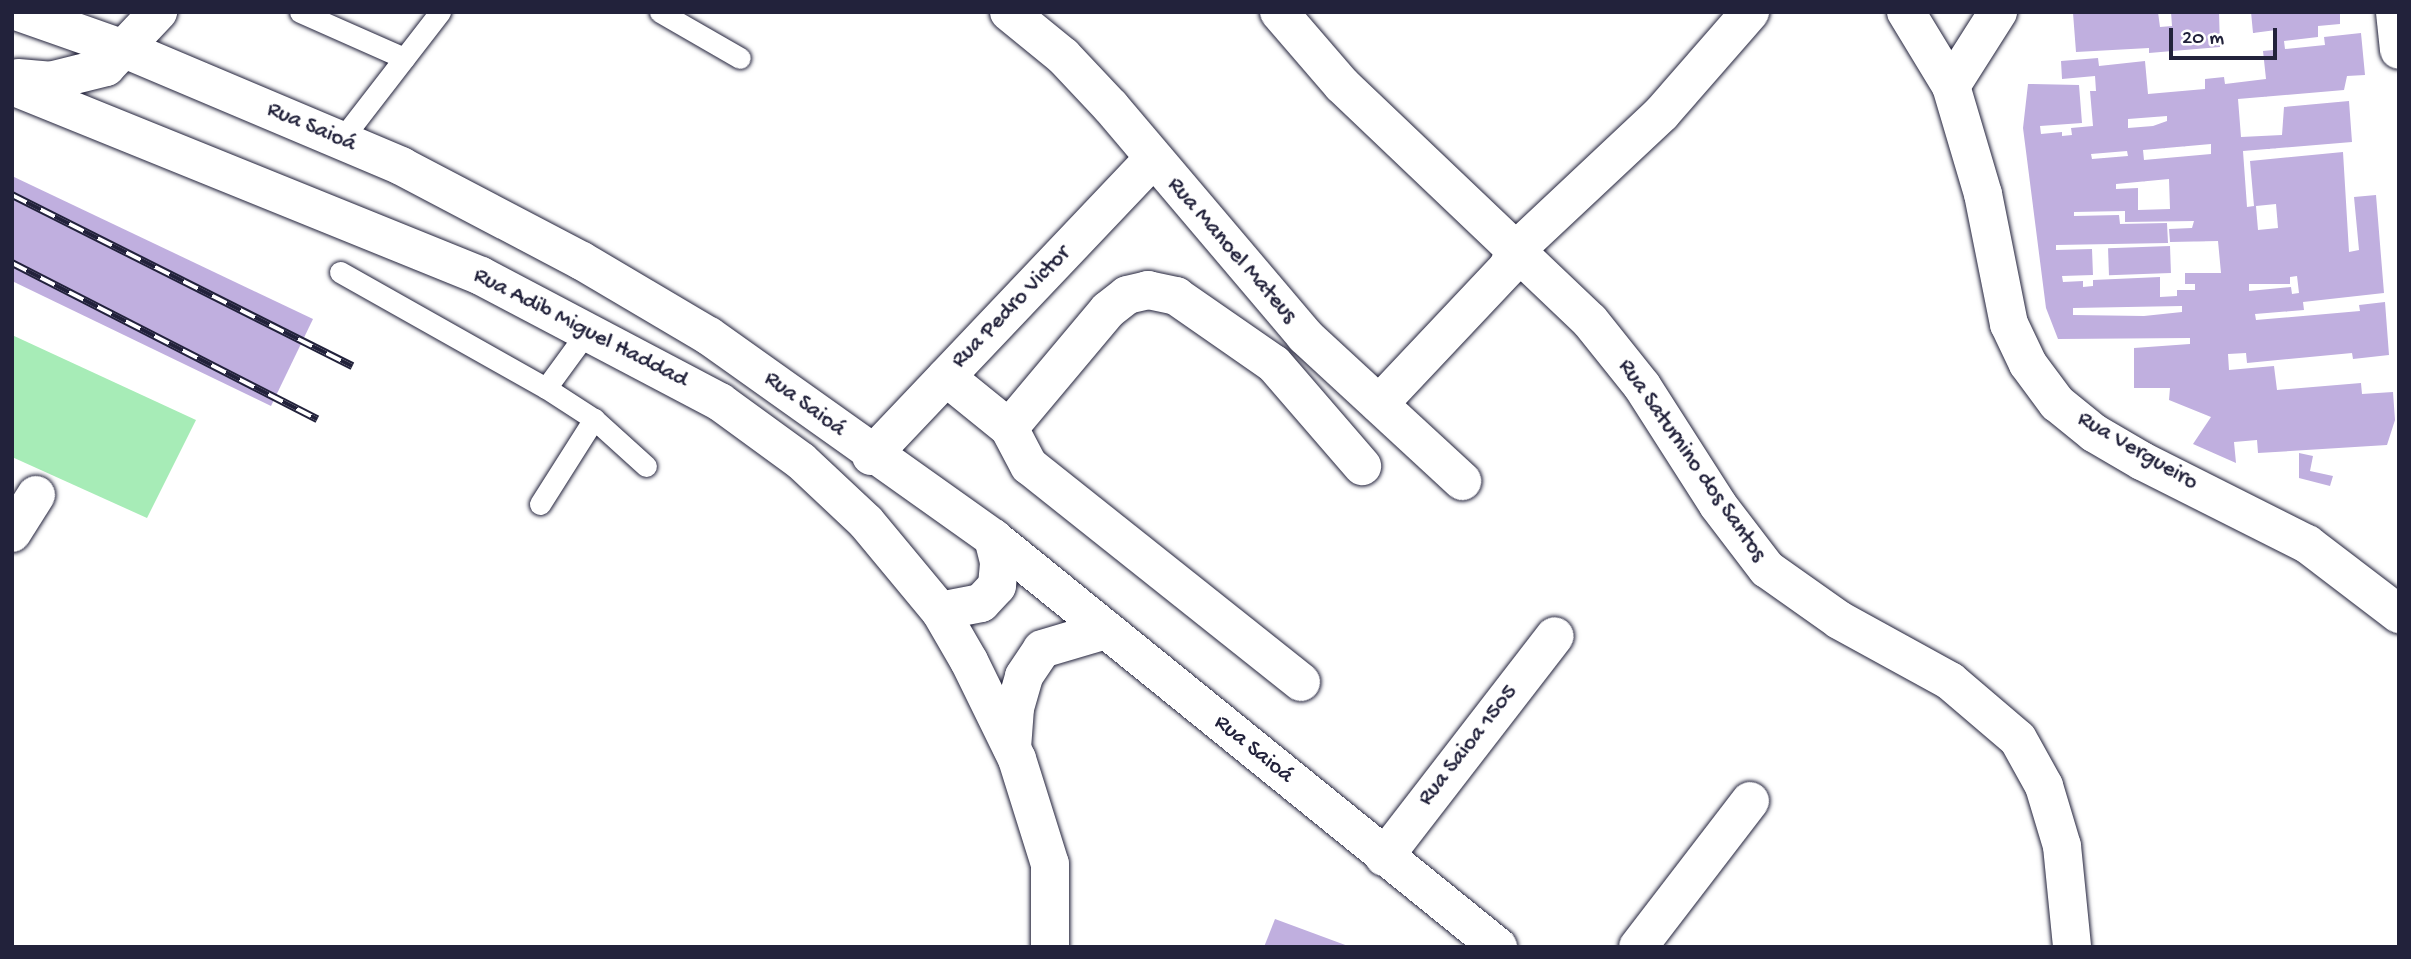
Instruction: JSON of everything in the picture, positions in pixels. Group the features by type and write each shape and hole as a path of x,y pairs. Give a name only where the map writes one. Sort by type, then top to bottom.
{"street":[{"name":"Rua Saioá","path":"19,12 127,50 401,166 582,261 686,322 872,456 993,538 1498,947"},
{"path":"12,77 50,81 85,75 106,67 127,50 158,12"},
{"name":"Rua Manoel Mateus","path":"1009,12 1063,56 1305,336 1462,481"},
{"name":"Rua Saturnino dos Santos","path":"1279,12 1342,85 1514,252 1590,321 1633,375 1718,505 1767,569 1839,620 1950,681 2018,739 2044,786 2062,846 2072,947"},
{"path":"1379,404 1508,267 1514,252 1662,113 1750,12"},
{"name":"Rua Vergueiro","path":"1906,12 1951,86 1983,194 2009,324 2028,364 2057,403 2094,433 2142,461 2307,544 2399,614"},
{"path":"1951,86 1998,12"},
{"path":"2395,12 2399,50"},
{"name":"Rua Adib Miguel Haddad","path":"12,86 107,120 481,276 720,402 801,461 866,522 940,611 1012,748"},
{"name":"Rua Pedro Victor","path":"872,456 1152,160"},
{"path":"1009,428 1108,310 1127,295 1148,290 1177,296 1274,364 1362,466"},
{"path":"946,377 1009,428 1029,466 1301,682"},
{"path":"12,533 36,495"},
{"path":"940,611 981,603 997,586 999,562 993,538"},
{"path":"1050,947 1050,864 1012,748 1015,708 1024,676 1042,649 1105,630"},
{"name":"Rua Saioa 1505","path":"1384,857 1555,636"},
{"path":"1638,947 1750,801"}],"lane":[{"path":"300,12 404,58"},
{"path":"341,140 440,12"},
{"path":"660,12 740,58"},
{"path":"340,272 546,388 594,419 646,466"},
{"path":"546,388 587,332"},
{"path":"540,504 594,419"}],"green space":[{"path":"12,335 196,420 147,518 12,457"}],"building":[{"path":"2158,12 2160,27 2172,26 2171,12 2219,12 2220,47 2149,53 2149,48 2076,52 2073,13"},
{"path":"2251,12 2340,12 2340,24 2318,26 2318,37 2284,41 2285,49 2325,45 2324,37 2361,33 2365,75 2347,76 2344,90 2238,99 2241,137 2282,135 2284,107 2349,101 2352,142 2243,151 2247,207 2254,206 2250,161 2343,152 2349,252 2359,250 2354,197 2376,195 2384,293 2303,302 2304,310 2255,314 2256,320 2360,311 2359,305 2385,302 2389,355 2353,359 2352,353 2247,363 2246,353 2228,354 2229,370 2274,366 2277,390 2361,383 2362,394 2393,392 2395,420 2387,445 2258,453 2257,440 2234,442 2236,463 2193,444 2211,417 2169,400 2170,388 2134,388 2134,348 2190,344 2190,338 2058,339 2046,308 2023,128 2028,84 2079,85 2082,123 2040,126 2041,134 2062,132 2062,136 2072,135 2071,128 2093,126 2090,91 2096,91 2095,76 2062,79 2061,61 2098,58 2099,66 2145,61 2148,94 2205,89 2205,79 2224,77 2225,84 2266,79 2263,51 2273,50 2276,30 2253,33","holes":["2167,116 2167,121 2153,126 2128,128 2128,119","2211,144 2211,154 2144,160 2143,150","2127,151 2128,156 2092,159 2091,154","2169,179 2170,209 2138,210 2138,188 2116,189 2116,184","2276,204 2278,228 2258,230 2256,206","2125,211 2125,222 2194,221 2192,228 2169,229 2170,242 2218,241 2221,273 2185,273 2185,284 2195,284 2195,290 2177,290 2177,296 2160,297 2160,277 2093,280 2093,286 2083,287 2083,281 2063,282 2062,276 2093,275 2092,249 2056,250 2056,245 2168,243 2167,223 2120,224 2119,215 2074,216 2074,212","2297,276 2299,293 2292,294 2291,287 2249,291 2249,284 2290,284 2290,277","2182,306 2182,312 2144,316 2073,315 2073,308"]},
{"path":"12,176 313,319 271,406 12,281"},
{"path":"2170,246 2171,273 2109,275 2108,248"},
{"path":"2299,453 2313,456 2310,471 2333,476 2330,486 2299,478"},
{"path":"1275,919 1348,946 1348,947 1264,947"}],"railway":[{"path":"12,195 352,366"},
{"path":"12,263 317,419"}]}
